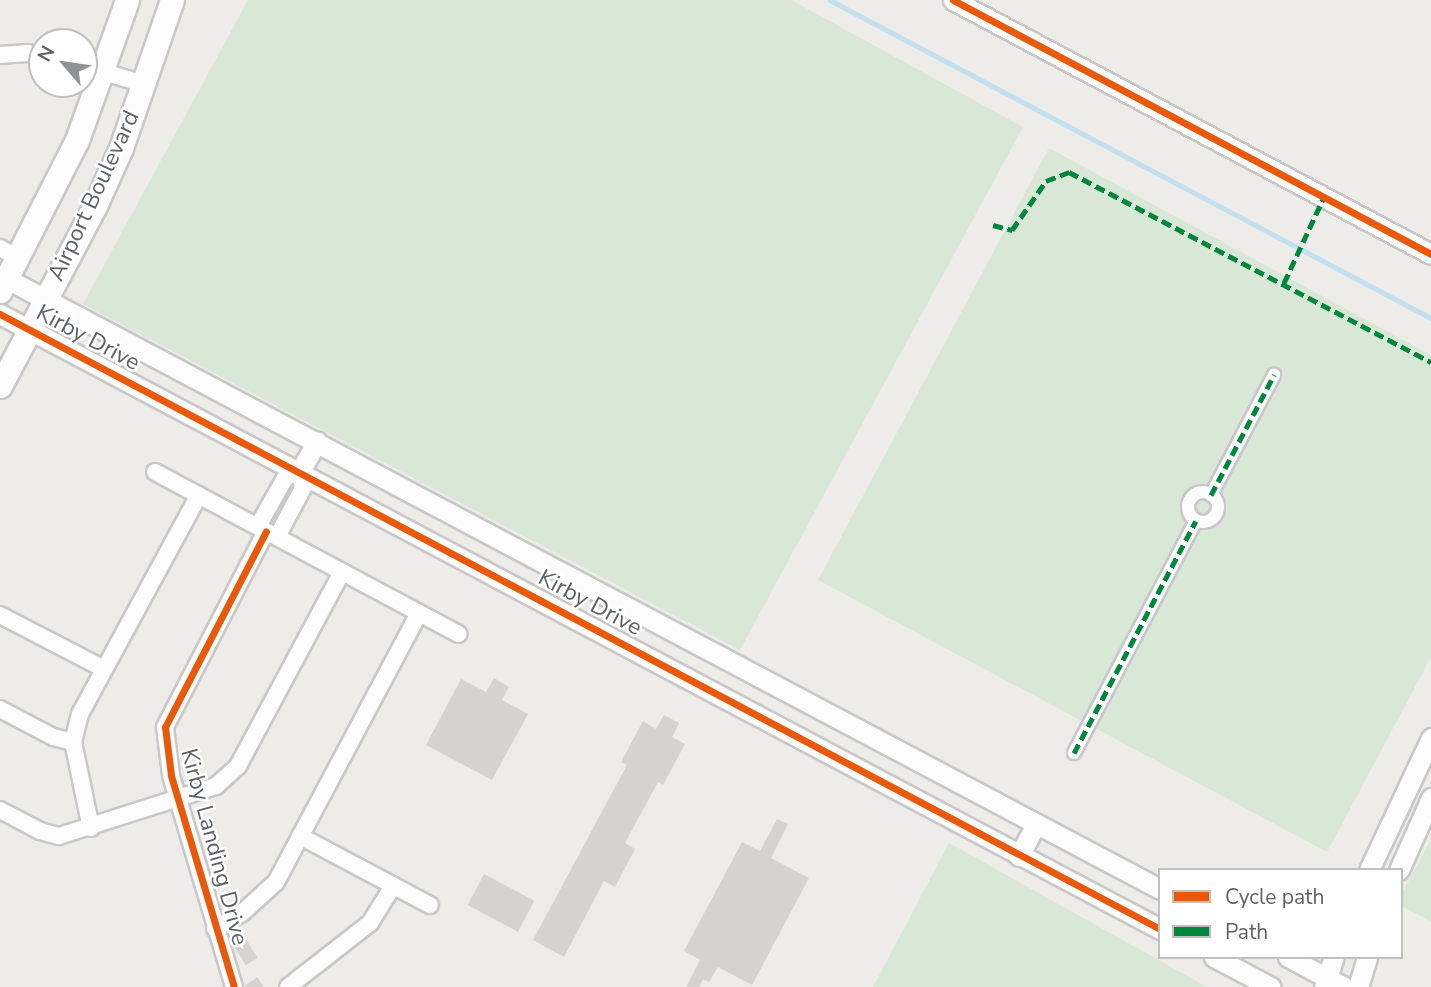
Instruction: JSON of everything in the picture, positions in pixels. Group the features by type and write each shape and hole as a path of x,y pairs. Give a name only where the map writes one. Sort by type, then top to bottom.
{"main road":[{"name":"Airport Boulevard","path":"98,60 127,0"},
{"name":"Airport Boulevard","path":"0,386 94,208 144,84 172,0"},
{"name":"Airport Boulevard","path":"3,286 9,253 77,140 87,98"}],"street":[{"path":"953,0 1431,254"},
{"path":"0,55 28,52"},
{"path":"98,69 144,84"},
{"name":"Kirby Drive","path":"3,286 46,300 317,441 538,561 1158,888"},
{"name":"Kirby Drive","path":"0,314 1158,928"},
{"path":"1211,495 1274,374"},
{"path":"300,471 317,441"},
{"name":"Kirby Landing Drive","path":"234,987 177,799 165,727 267,531 303,488 300,471"},
{"path":"155,472 459,635"},
{"path":"1197,494 1211,495 1217,502 1217,512 1211,520 1196,521 1190,514 1190,500 1197,494"},
{"path":"92,828 73,742 80,714 199,495"},
{"path":"1074,752 1196,521"},
{"path":"523,590 538,561"},
{"path":"0,810 40,831 59,836 92,828 216,786 238,766 342,572"},
{"path":"215,929 261,898 276,882 419,613"},
{"path":"0,615 104,669"},
{"path":"738,703 754,675"},
{"path":"0,709 53,737 73,742"},
{"path":"1370,868 1431,738"},
{"path":"1400,868 1431,798"},
{"path":"1019,856 1036,824"},
{"path":"300,836 430,905"},
{"path":"288,987 370,923 393,886"},
{"path":"1218,959 1271,987"},
{"path":"1291,959 1332,984 1334,959"},
{"path":"1358,987 1366,959"}],"green space":[{"path":"248,0 791,0 1023,127 740,650 83,304"},
{"path":"1049,148 1431,355 1431,657 1327,852 818,580"},
{"path":"1431,840 1431,921 1403,907 1403,891"},
{"path":"949,843 1207,987 873,987"}],"building":[{"path":"494,678 509,687 502,700 528,714 492,780 426,745 461,679 486,692"},
{"path":"664,715 679,723 672,737 685,744 663,785 658,782 625,843 635,849 615,887 604,881 564,957 533,940 627,765 621,762 643,721 656,729"},
{"path":"777,819 788,824 771,858 809,878 752,985 718,967 709,982 703,979 699,987 686,987 700,960 684,951 742,842 760,851"},
{"path":"484,874 534,901 518,932 468,905"},
{"path":"243,935 258,958 246,965 231,943"},
{"path":"257,977 264,987 243,987"}],"waterway":[{"path":"830,0 1431,318"}],"marked path":[{"path":"993,225 1012,230 1046,181 1069,172 1431,362"},
{"path":"1284,283 1324,197"},
{"path":"1211,495 1274,375"},
{"path":"1074,753 1196,521"}],"cycle path":[{"path":"953,0 1431,254"},
{"path":"0,314 1158,928"},
{"path":"234,987 171,775 165,727 266,531"}]}
